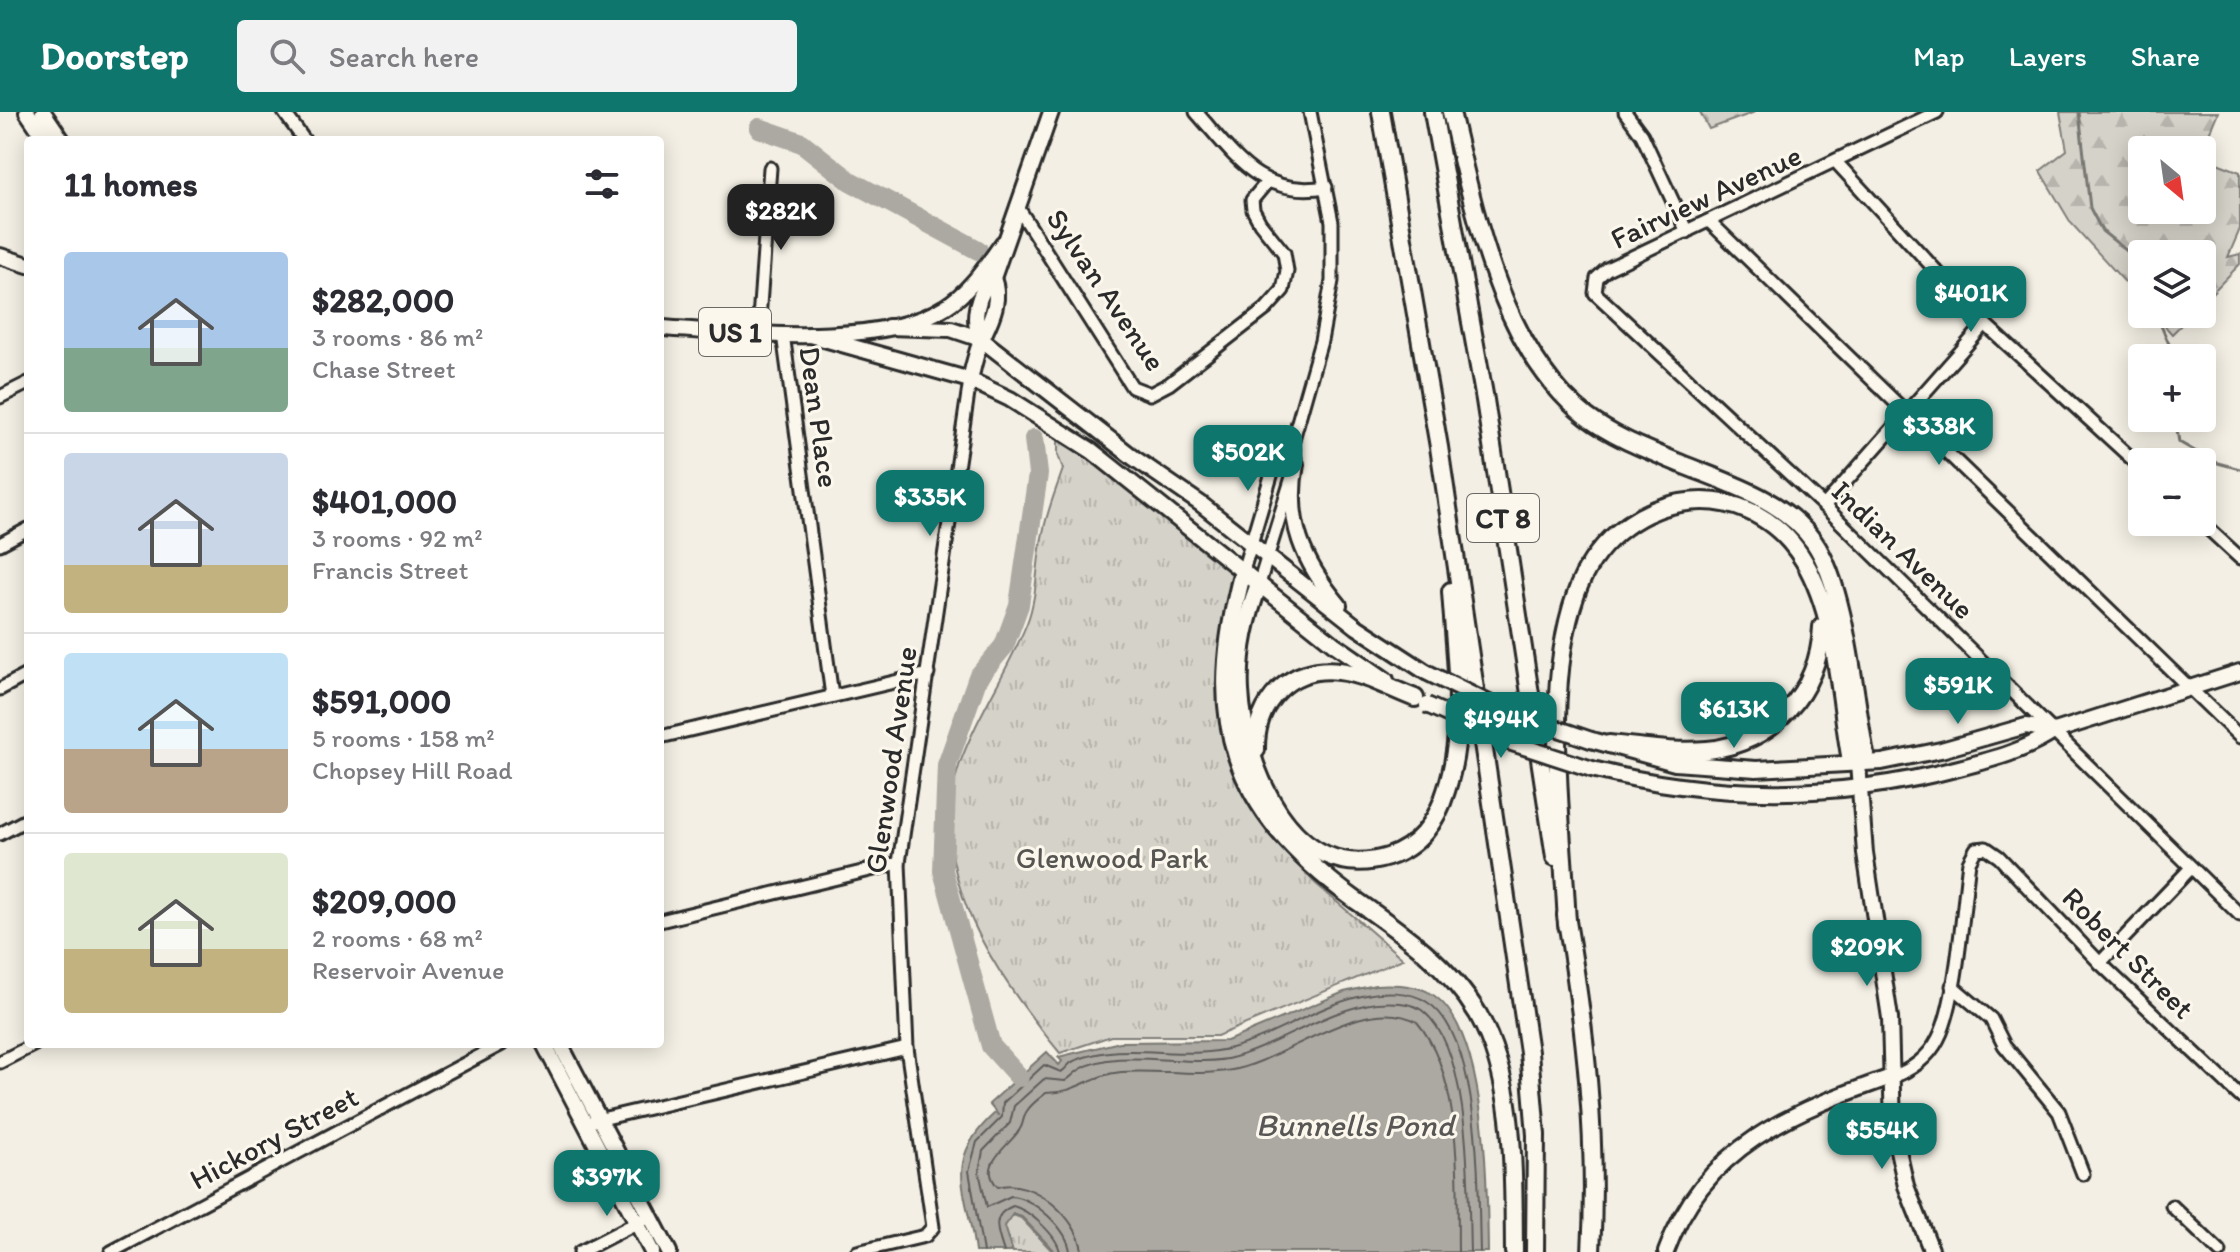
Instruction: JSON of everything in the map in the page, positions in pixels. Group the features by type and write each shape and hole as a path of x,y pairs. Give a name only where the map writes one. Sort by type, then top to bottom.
{"highway":[{"name":"CT 8","path":"1381,112 1445,489 1529,1052 1536,1135 1535,1252"},
{"name":"CT 8","path":"1433,112 1485,400 1567,925 1589,1084 1591,1252"},
{"path":"1451,112 1509,312 1530,355 1552,385 1589,418 1620,437 1771,504 1799,525 1819,551 1838,602 1865,754 1858,764 1850,755 1829,634 1813,578 1793,545 1772,526 1738,508 1709,502 1670,504 1643,514 1619,530 1593,559 1570,611 1559,681 1567,925"},
{"path":"1259,584 1241,648 1240,690 1245,729 1264,786 1282,817 1298,836 1326,854 1346,860 1369,861 1400,852 1416,841 1434,818 1449,782 1456,727 1445,489"},
{"path":"1243,571 1224,668 1226,712 1242,771 1264,814 1289,845 1320,874 1425,952 1455,981 1478,1014 1495,1053 1505,1095 1514,1252"},
{"path":"1609,744 1709,750 1746,741 1773,725 1805,690 1819,653 1822,616 1813,578"},
{"path":"1264,786 1257,758 1257,730 1267,703 1289,681 1312,672 1336,671 1421,702"}],"main road":[{"path":"27,112 43,136"},
{"path":"43,112 59,136"},
{"name":"US 1","path":"664,328 810,335 917,321 949,305 981,274 1003,243 1051,112"},
{"name":"Glenwood Avenue","path":"970,380 981,339 991,323 997,296 993,278 1003,243"},
{"path":"0,256 24,264"},
{"path":"888,327 951,329 981,339 1357,627 1426,672 1503,710 1591,740 1675,763 1716,768 1777,769 1858,764 1924,754 2026,726 2055,731"},
{"name":"US 1","path":"810,335 970,380"},
{"path":"970,380 1010,399 1092,451 1351,657 1421,702 1518,746 1592,769 1666,785 1717,790 1778,792 1858,788 1932,775 2011,754 2029,748 2055,731 2240,672"},
{"path":"1296,464 1292,510 1301,547 1317,579 1357,627"},
{"path":"1858,764 1858,788 1888,998 1893,1128 1902,1172 1932,1252"},
{"path":"546,1048 592,1122 643,1219 669,1252"},
{"path":"562,1048 592,1122"},
{"path":"1666,1252 1679,1222 1704,1185 1754,1137 1806,1108 1891,1077"},
{"path":"643,1219 652,1252"}],"street":[{"path":"284,112 301,136"},
{"path":"1196,112 1234,155 1267,182 1293,191 1326,187"},
{"path":"1259,584 1296,464 1292,443 1330,300 1333,241 1326,187 1310,112"},
{"path":"1625,112 1642,135 1687,232"},
{"name":"Fairview Avenue","path":"1595,293 1597,278 1607,269 1837,163 1937,112"},
{"path":"1837,163 1985,324 2128,455"},
{"path":"758,333 770,168"},
{"name":"Sylvan Avenue","path":"1017,206 1129,382 1139,392 1150,394 1181,375 1281,294 1287,271 1284,253 1253,210 1252,200 1267,182"},
{"path":"1709,221 2240,737"},
{"name":"Indian Avenue","path":"1595,293 1824,506 2240,915"},
{"path":"1824,506 1985,324"},
{"name":"Dean Place","path":"783,334 832,696"},
{"name":"Glenwood Avenue","path":"857,1252 925,1236 933,1227 907,1048 899,863 970,380"},
{"path":"0,397 24,385"},
{"path":"1243,571 1276,459 1292,443"},
{"path":"0,544 24,531"},
{"path":"2216,536 2240,558"},
{"path":"664,736 928,674"},
{"path":"0,689 24,676"},
{"path":"0,834 24,821"},
{"name":"Robert Street","path":"1952,986 1969,862 1973,852 1981,847 1999,857 2100,963 2240,1096"},
{"path":"664,920 899,863"},
{"path":"2100,963 2190,869"},
{"path":"1891,1077 1915,1065 1936,1044 1952,986 1991,1019 2004,1045 2059,1112 2083,1174"},
{"path":"0,1062 27,1048"},
{"name":"Hickory Street","path":"111,1252 494,1048"},
{"path":"592,1122 907,1048"},
{"path":"2172,1206 2220,1252"},
{"path":"580,1252 643,1219"}],"green space":[{"path":"1700,112 1755,112 1709,129"},
{"path":"2060,112 2218,112 2208,136 2128,136 2128,224 2216,224 2216,163 2240,172 2240,229 2228,257 2240,254 2240,264 2216,289 2216,240 2128,240 2128,286 2071,223 2040,171 2067,150"},
{"name":"Glenwood Park","path":"1058,438 1207,541 1252,578 1236,630 1240,755 1267,833 1315,883 1403,959 1217,1036 1111,1036 1060,1053 1012,990 972,921 959,884 951,845 951,806 966,748 1031,612 1045,525 1063,469 1058,455"},
{"path":"1013,1215 1021,1218 1053,1252 1013,1252 1005,1226"}],"water":[{"name":"Bunnells Pond","path":"1375,985 1410,986 1430,993 1449,1011 1464,1039 1481,1112 1488,1252 1055,1252 1022,1217 1013,1214 1004,1226 1012,1252 975,1252 962,1178 968,1147 978,1130 995,1113 999,1116 989,1104 1047,1052 1059,1065 1062,1061 1058,1057 1120,1042 1227,1041 1344,992"}],"waterway":[{"path":"2079,112 2090,208 2102,231 2128,252"},
{"path":"759,128 802,143 850,181 978,250"},
{"path":"2162,328 2169,344"},
{"path":"2177,432 2179,442 2214,462 2240,469"},
{"path":"1019,1077 991,1046 943,871 947,765 978,677 1004,646 1019,605 1038,474 1034,439"}]}
